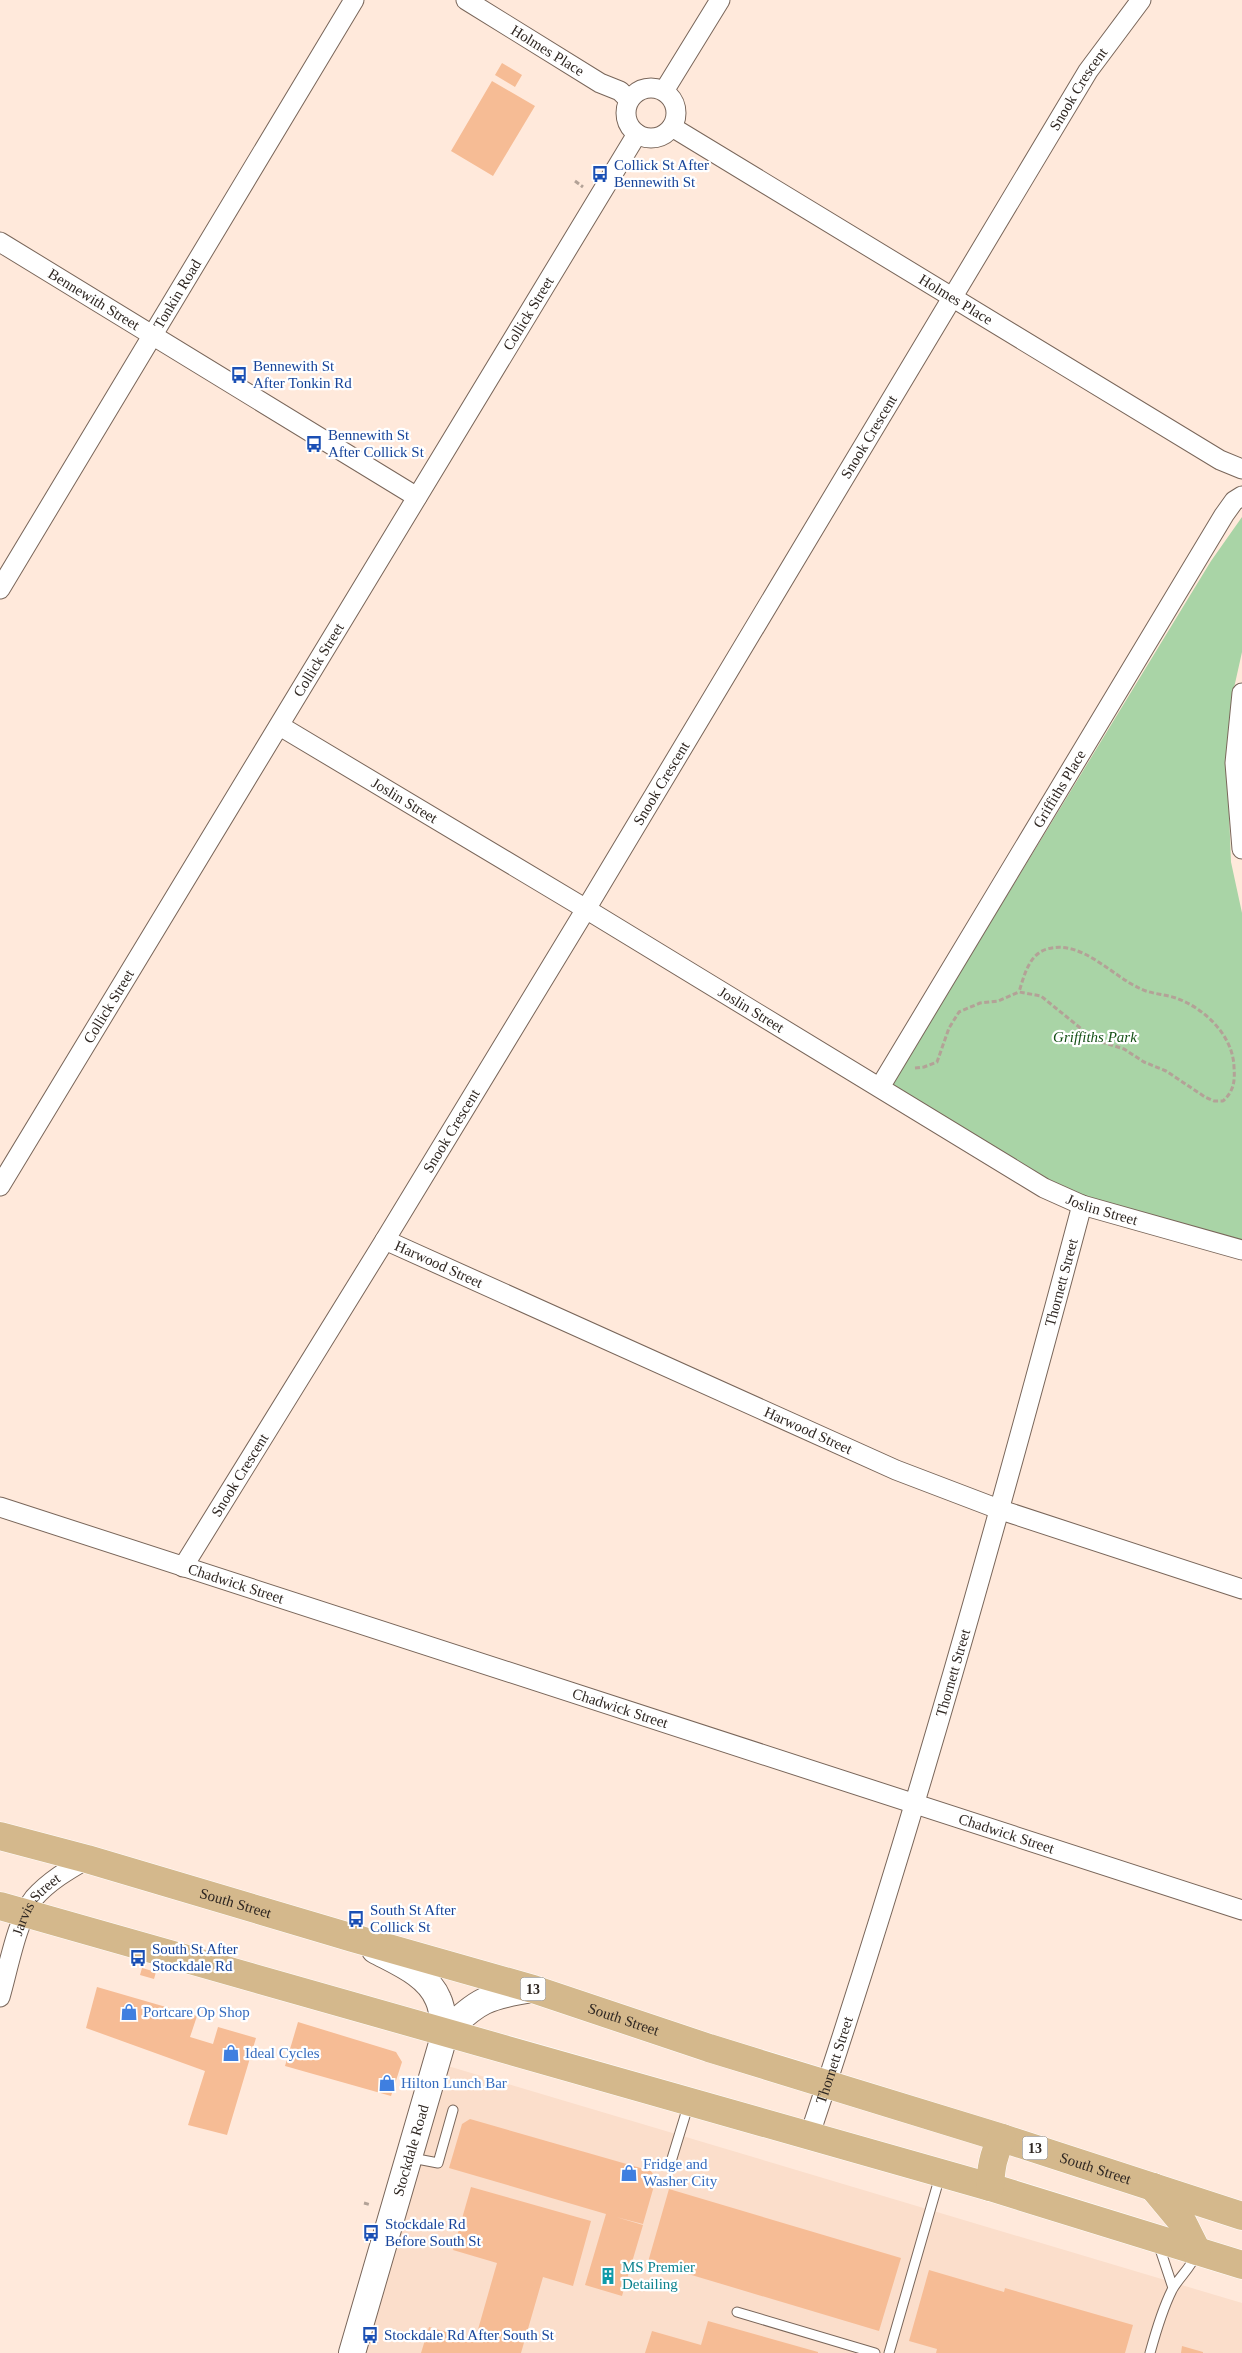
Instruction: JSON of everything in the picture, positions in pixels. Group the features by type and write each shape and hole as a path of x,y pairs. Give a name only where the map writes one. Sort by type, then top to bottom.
{"main road":[{"name":"South Street","path":"0,1836 87,1859 533,1989 709,2048 1002,2138 1242,2216"},
{"path":"12,1909 990,2187 1242,2266"},
{"path":"990,2187 991,2164 995,2150 1002,2138"},
{"path":"1152,2187 1183,2223 1197,2251"}],"street":[{"name":"Tonkin Road","path":"0,589 354,0"},
{"name":"Holmes Place","path":"466,0 600,83 620,91 629,100"},
{"path":"664,91 720,0"},
{"name":"Snook Crescent","path":"182,1567 385,1240 586,909 1088,71 1140,0"},
{"path":"649,87 664,91 675,103 676,111 672,127 667,133 652,138 637,134 627,122 626,114 629,100 634,93 649,87"},
{"name":"Holmes Place","path":"672,127 1220,460 1242,469"},
{"name":"Collick Street","path":"0,1186 637,134"},
{"name":"Bennewith Street","path":"0,242 417,497"},
{"name":"Griffiths Place","path":"880,1087 1224,515 1234,501 1242,496"},
{"path":"1242,692 1235,763 1242,849"},
{"name":"Joslin Street","path":"280,726 586,909 1044,1188 1082,1205 1242,1250"},
{"name":"Thornett Street","path":"809,2137 914,1802 1000,1510 1082,1205"},
{"name":"Harwood Street","path":"385,1240 896,1470 1000,1510 1242,1590"},
{"name":"Chadwick Street","path":"0,1507 1242,1910"},
{"name":"Jarvis Street","path":"0,1997 12,1909 33,1899 63,1872 87,1859"},
{"name":"Stockdale Road","path":"353,1938 409,1969 423,1979 438,1999 445,2033"},
{"name":"Stockdale Road","path":"352,2353 445,2033 461,2016 493,1996 533,1989"}],"lane":[{"path":"670,2166 689,2102"},
{"path":"409,2157 438,2163 452,2110"},
{"path":"889,2353 941,2174"},
{"path":"1157,2239 1173,2288"},
{"path":"1150,2353 1160,2318 1173,2288 1193,2262 1197,2251"},
{"path":"737,2312 875,2353"}],"path":[{"path":"895,1063 911,1068 924,1067 936,1062 949,1028 959,1012 980,1003 998,1001 1019,992 1041,996 1094,1040 1124,1049 1144,1062 1166,1071 1205,1097 1214,1101 1223,1101 1231,1093 1234,1078 1234,1059 1226,1038 1214,1023 1193,1006 1176,998 1140,988 1083,953 1063,947 1046,949 1031,961 1019,992"}],"shaded area":[{"path":"431,2061 1242,2303 1242,2353 340,2353"}],"green space":[{"name":"Griffiths Park","path":"1242,517 1242,652 1232,697 1227,762 1231,862 1242,913 1242,1243 1089,1198 1045,1180 892,1084 1211,561"}],"building":[{"path":"502,63 522,75 515,87 495,75"},
{"path":"492,81 535,106 493,176 451,151"},
{"path":"142,1968 156,1972 154,1979 140,1975"},
{"path":"97,1987 197,2016 190,2037 213,2044 218,2027 256,2038 227,2135 188,2125 205,2071 86,2028"},
{"path":"298,2022 396,2052 402,2062 391,2096 285,2066"},
{"path":"470,2119 651,2171 656,2179 643,2224 616,2217 643,2225 622,2296 585,2285 606,2214 449,2168 462,2124"},
{"path":"471,2187 591,2221 573,2286 543,2277 521,2353 421,2353 429,2327 475,2340 497,2263 453,2250"},
{"path":"669,2189 901,2258 879,2331 648,2262"},
{"path":"929,2270 1004,2292 1005,2288 1133,2325 1125,2353 936,2353 937,2349 909,2341"},
{"path":"708,2321 818,2353 645,2353 652,2331 701,2345"},
{"path":"1182,2346 1203,2352 1203,2353 1181,2353"}],"place":[{"name":"Collick St After Bennewith St","path":"600,174"},
{"name":"Bennewith St After Tonkin Rd","path":"239,375"},
{"name":"Bennewith St After Collick St","path":"314,444"},
{"name":"South St After Collick St","path":"356,1919"},
{"name":"South St After Stockdale Rd","path":"138,1958"},
{"name":"Portcare Op Shop","path":"129,2012"},
{"name":"Ideal Cycles","path":"231,2053"},
{"name":"Hilton Lunch Bar","path":"387,2083"},
{"name":"Fridge and Washer City","path":"629,2173"},
{"name":"Stockdale Rd Before South St","path":"371,2233"},
{"name":"MS Premier Detailing","path":"608,2276"},
{"name":"Stockdale Rd After South St","path":"370,2335"}]}
